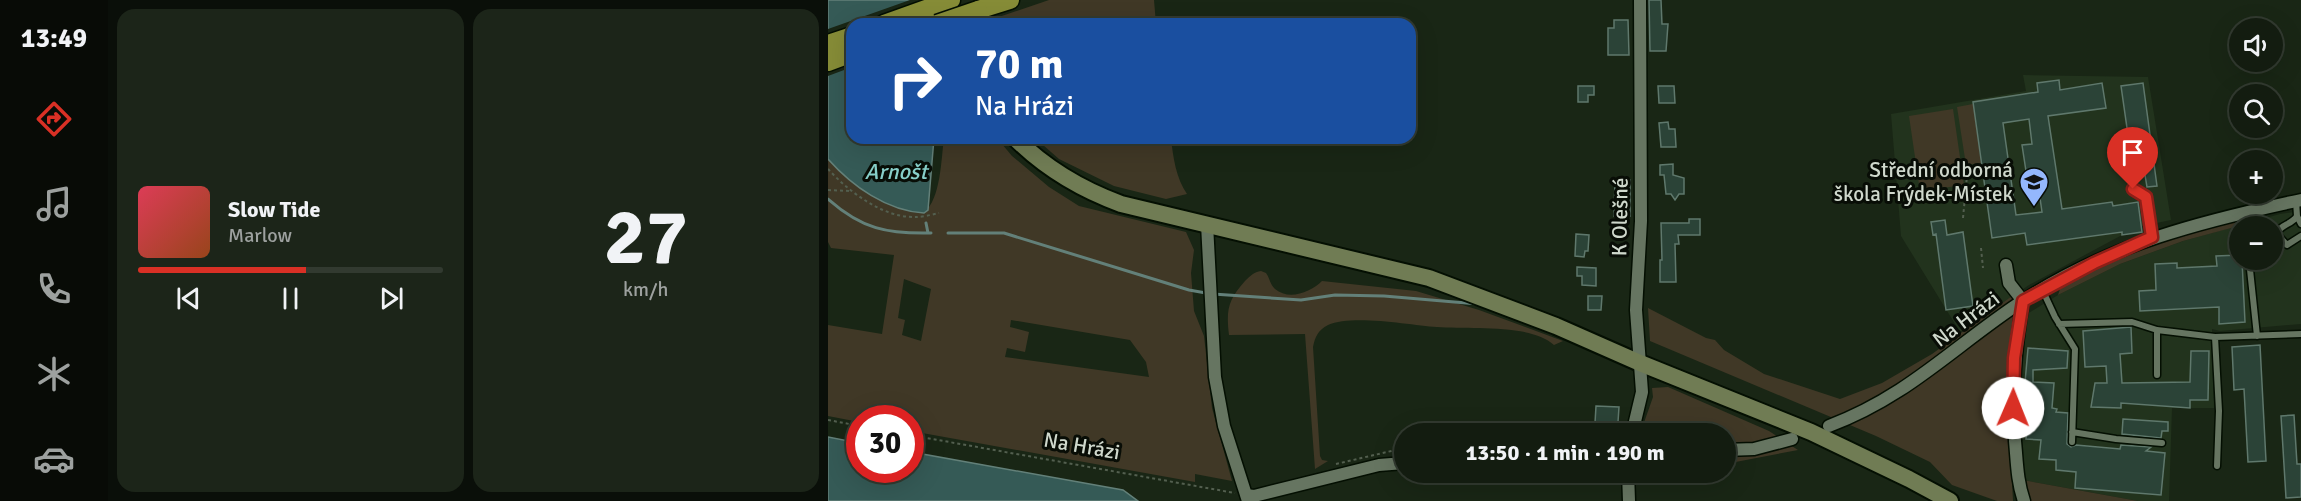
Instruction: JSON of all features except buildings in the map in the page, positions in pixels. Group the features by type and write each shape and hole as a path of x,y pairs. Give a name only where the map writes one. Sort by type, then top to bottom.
{"highway":[{"path":"901,18 951,0"},
{"path":"955,18 1011,0"},
{"path":"828,44 846,38"},
{"path":"828,62 846,55"}],"street":[{"path":"959,0 961,18"},
{"name":"K Olešné","path":"1635,423 1642,392 1636,310 1641,221 1640,0"},
{"path":"1022,144 1055,173 1088,192 1121,204 1429,278 1556,326 1640,363 1811,432 1909,478 1950,501"},
{"name":"Na Hrázi","path":"1829,426 1872,408 1900,392 2042,289 2152,237 2240,212 2299,200"},
{"path":"1207,224 1215,377 1224,426 1247,498 1378,465 1394,464"},
{"path":"2006,265 2009,283 2023,301 2014,358 2013,408 2018,484 2024,501"},
{"path":"1736,450 1754,449 1792,439"},
{"path":"1628,483 1629,501"}],"lane":[{"path":"2133,189 2146,197 2152,237"},
{"path":"2299,200 2297,216 2301,224"},
{"path":"2297,216 2289,225 2282,227 2277,234 2287,245 2301,236"},
{"path":"2249,270 2257,336"},
{"path":"2042,289 2059,324 2075,349 2072,442"},
{"path":"2059,324 2132,322 2157,330 2216,337 2301,334"},
{"path":"2157,330 2157,375"},
{"path":"2216,337 2217,466"},
{"path":"2072,432 2162,443"}],"path":[{"path":"1963,218 1968,165"},
{"path":"828,169 841,183 872,204 897,215 914,217 939,213"},
{"path":"828,190 853,191"},
{"path":"1981,248 1983,268"},
{"path":"828,420 846,423"},
{"name":"Na Hrázi","path":"924,438 1247,498"}],"shaded area":[{"path":"1049,0 1154,0 1156,18 996,18"},
{"name":"Střední odborná škola Frýdek-Místek","path":"2023,75 2148,77 2171,220 2142,226 2142,232 2122,235 2029,285 1960,332 1901,236 1891,114 2026,91"},
{"path":"1973,104 1981,163 1966,165 1957,107"},
{"path":"1953,109 1964,185 1920,191 1909,116"},
{"path":"943,144 1002,144 1012,156 1049,187 1079,206 1186,232 1194,250 1191,273 1194,311 1204,336 1212,408 1232,481 1195,474 1195,482 924,433 924,405 846,405 846,419 828,416 828,325 882,334 894,255 831,248 828,242 828,159 840,172 924,213 930,206 937,188","holes":["904,279 931,289 921,341 902,335 905,320 898,318","1011,320 1130,340 1146,362 1149,377 1005,357 1007,348 1025,352 1029,332 1010,327"]},
{"path":"1042,144 1172,144 1178,174 1187,194 1166,199 1114,186 1059,159"},
{"path":"2301,211 2301,324 2220,331 2212,329 2214,408 2172,408 2169,501 2138,501 2023,480 2018,392 2027,314 2058,295 2120,264 2183,241 2229,228 2229,270 2283,270 2283,216 2273,216"},
{"path":"2229,222 2229,229 2183,241 2120,264 2058,295 2061,286 2067,280 2152,243"},
{"path":"1261,271 1266,273 1275,289 1281,293 1300,294 1312,289 1322,281 1416,291 1479,310 1563,341 1554,345 1530,333 1515,330 1437,327 1366,320 1351,320 1328,325 1318,334 1313,347 1320,456 1322,460 1328,461 1315,469 1305,334 1229,335 1228,312 1232,300 1247,279"},
{"path":"2012,296 2013,324 2008,407 2013,501 1997,501 1952,485 1930,462 1876,436 1650,341 1648,308 1706,338 1715,340 1724,350 1764,374 1840,399 1882,383 1932,354"},
{"path":"1668,387 1769,431 1798,450 1736,462 1736,423 1644,423 1653,397 1652,388"},
{"path":"2023,480 2138,501 2028,501"}],"water":[{"name":"Arnošt","path":"828,0 947,0 876,18 846,18 846,144 934,144 928,210 924,213 910,211 884,202 848,179 828,159"},
{"path":"828,437 846,440 846,483 924,483 924,454 1123,490 1138,501 828,501"}],"pier":[{"path":"910,0 950,0 948,18 859,18"},
{"path":"846,23 846,69 828,76 828,29"}],"waterway":[{"path":"828,199 852,217 876,228 888,231 931,233"},
{"path":"926,223 928,233"},
{"path":"948,233 1004,233 1189,290 1206,293"},
{"path":"1213,294 1301,300 1335,295 1384,296 1478,304"}],"place":[{"name":"Střední odborná škola Frýdek-Místek","path":"2034,208"}],"route":[{"path":"2013,408 2014,358 2023,301 2094,263 2152,237 2146,197 2133,189"}]}
